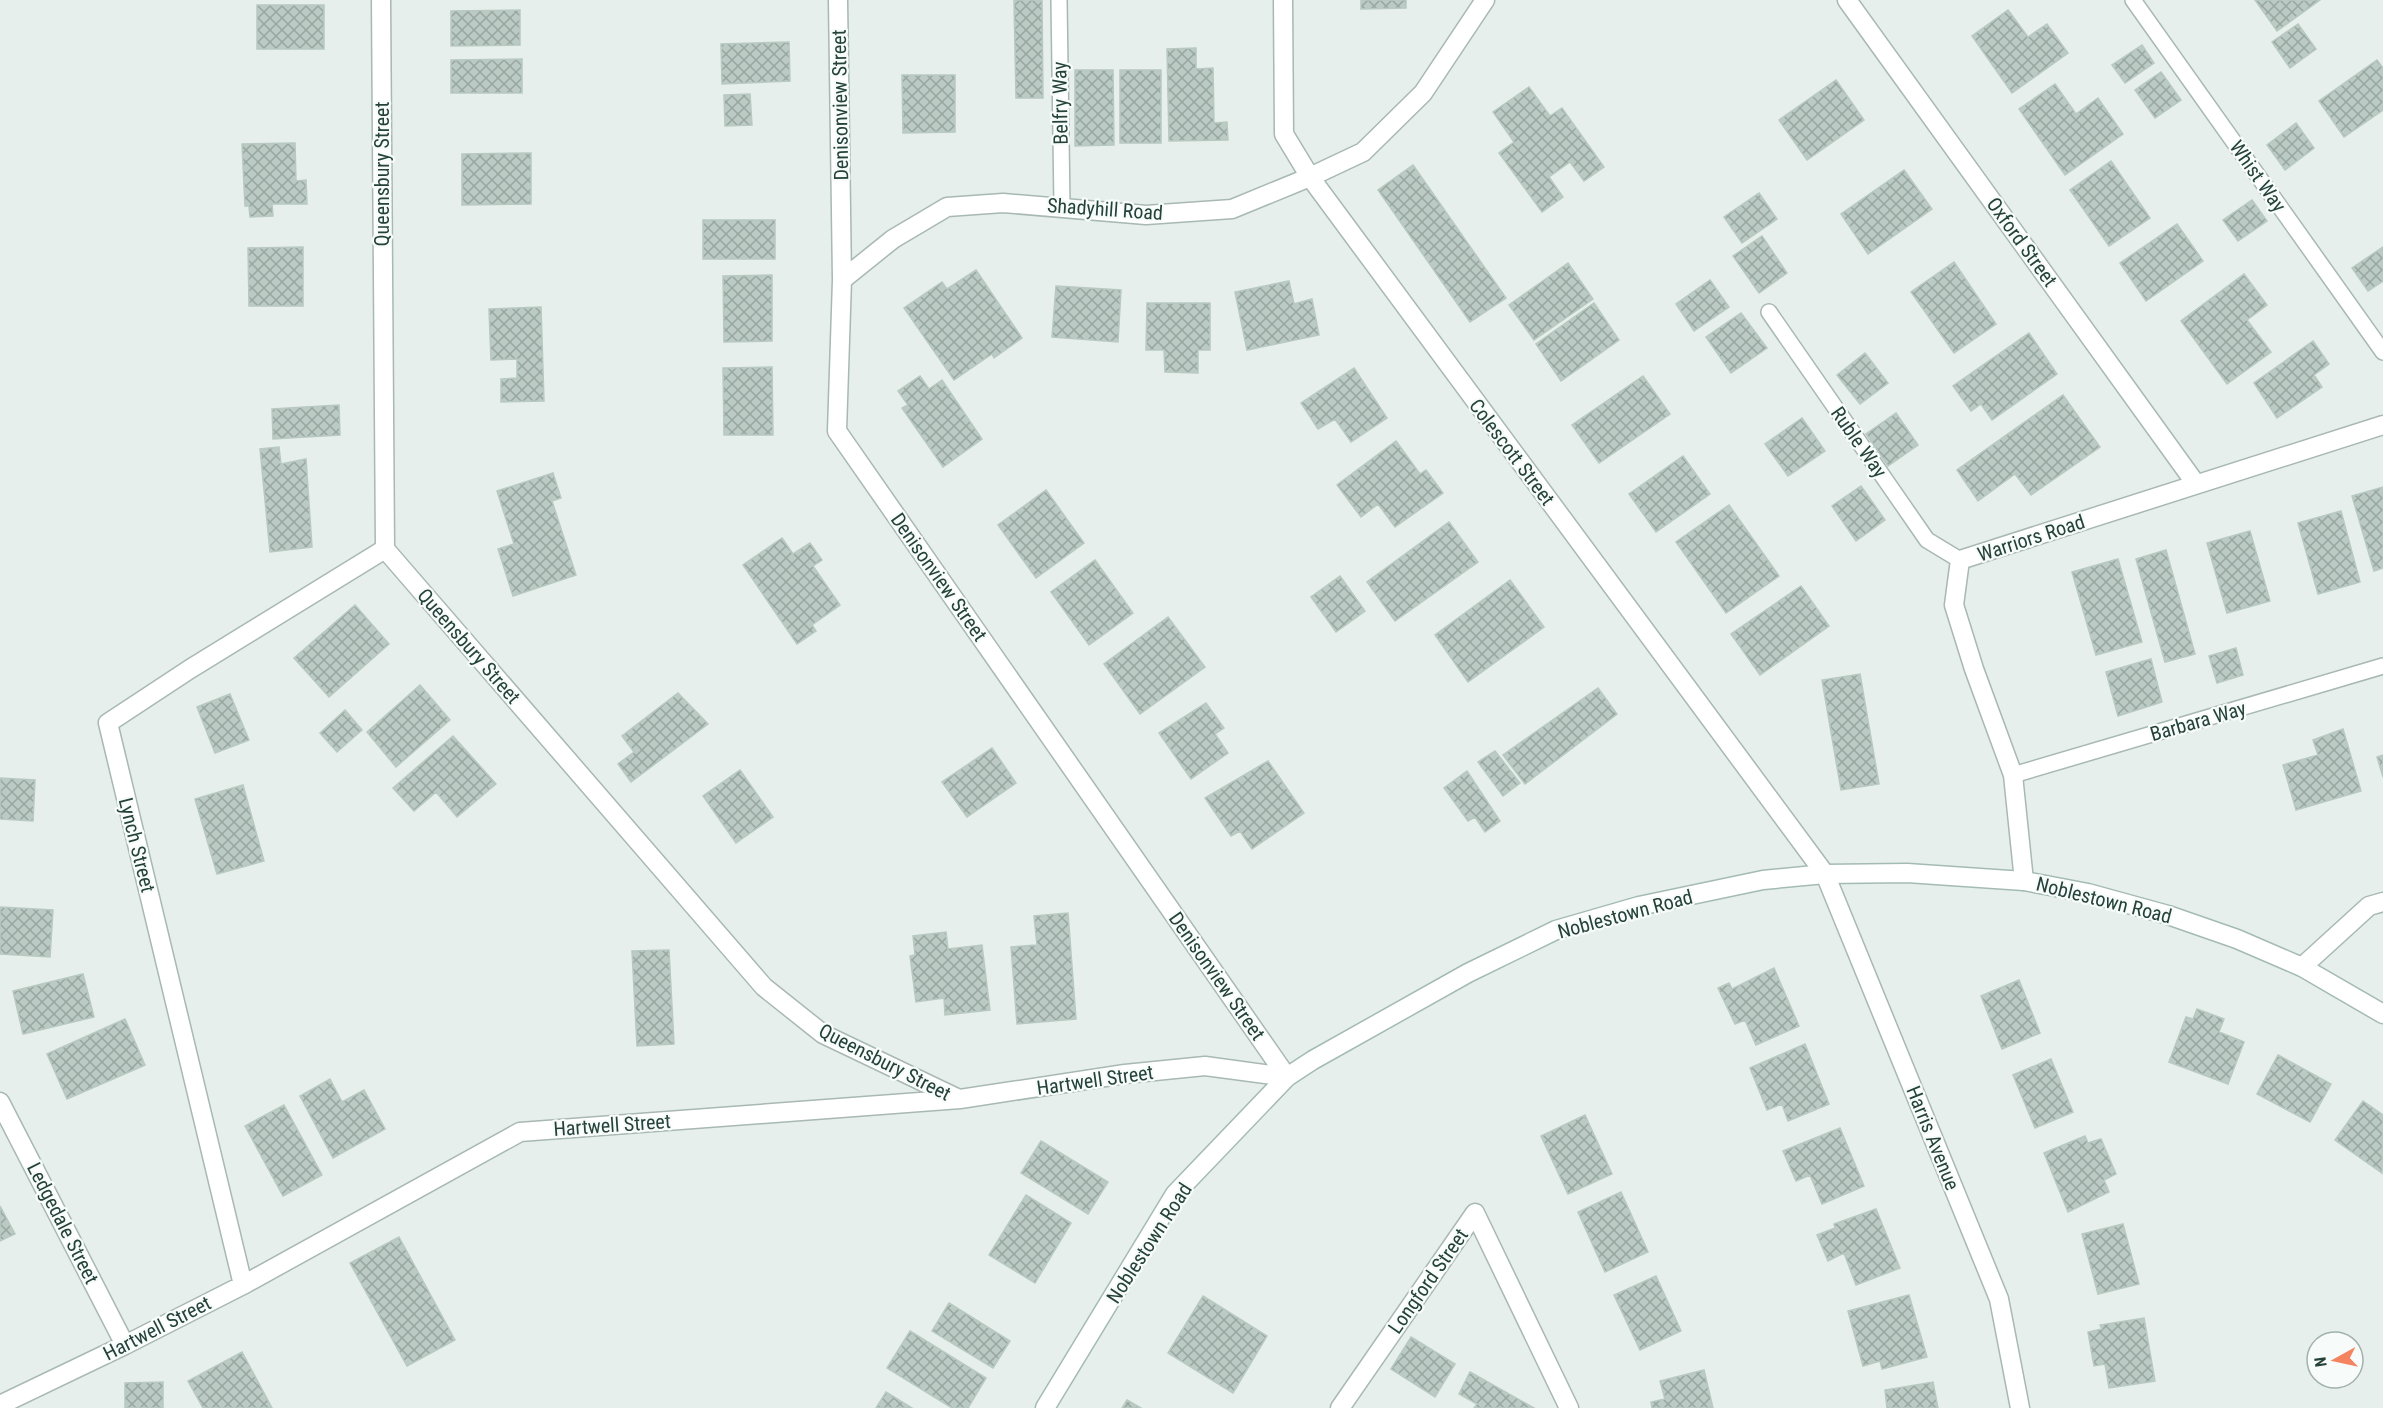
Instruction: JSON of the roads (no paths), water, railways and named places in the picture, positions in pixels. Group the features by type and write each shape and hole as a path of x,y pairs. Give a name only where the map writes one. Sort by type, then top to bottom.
{"street":[{"name":"Queensbury Street","path":"381,0 385,549 764,987 823,1034 960,1099"},
{"name":"Denisonview Street","path":"838,0 842,280 837,431 1287,1077"},
{"name":"Colescott Street","path":"1283,0 1284,134 1310,177 1825,874"},
{"name":"Shadyhill Road","path":"842,280 894,239 948,207 1004,202 1146,215 1232,209 1310,177 1363,152 1424,93 1485,0"},
{"name":"Oxford Street","path":"1848,0 2196,484"},
{"name":"Warriors Road","path":"2024,881 2013,775 1974,669 1954,606 1960,560 2383,425"},
{"name":"Lynch Street","path":"243,1285 108,723 190,669 385,549"},
{"name":"Noblestown Road","path":"1045,1408 1175,1194 1287,1077 1468,973 1556,930 1650,904 1763,880 1825,874 1907,873 2024,881 2088,893 2168,915 2237,939 2302,967 2383,1014"},
{"name":"Harris Avenue","path":"1825,874 1999,1299 2020,1408"},
{"path":"2302,967 2369,906 2383,902"},
{"name":"Hartwell Street","path":"0,1405 243,1285 520,1132 960,1099 1125,1074 1205,1066 1287,1077"},
{"name":"Ledgedale Street","path":"0,1102 125,1345"},
{"name":"Longford Street","path":"1340,1408 1475,1213 1569,1408"}],"lane":[{"name":"Belfry Way","path":"1059,0 1062,206"},
{"name":"Whist Way","path":"2133,0 2383,352"},
{"name":"Ruble Way","path":"1769,312 1928,540 1960,560"},
{"name":"Barbara Way","path":"2013,775 2383,666"}]}
